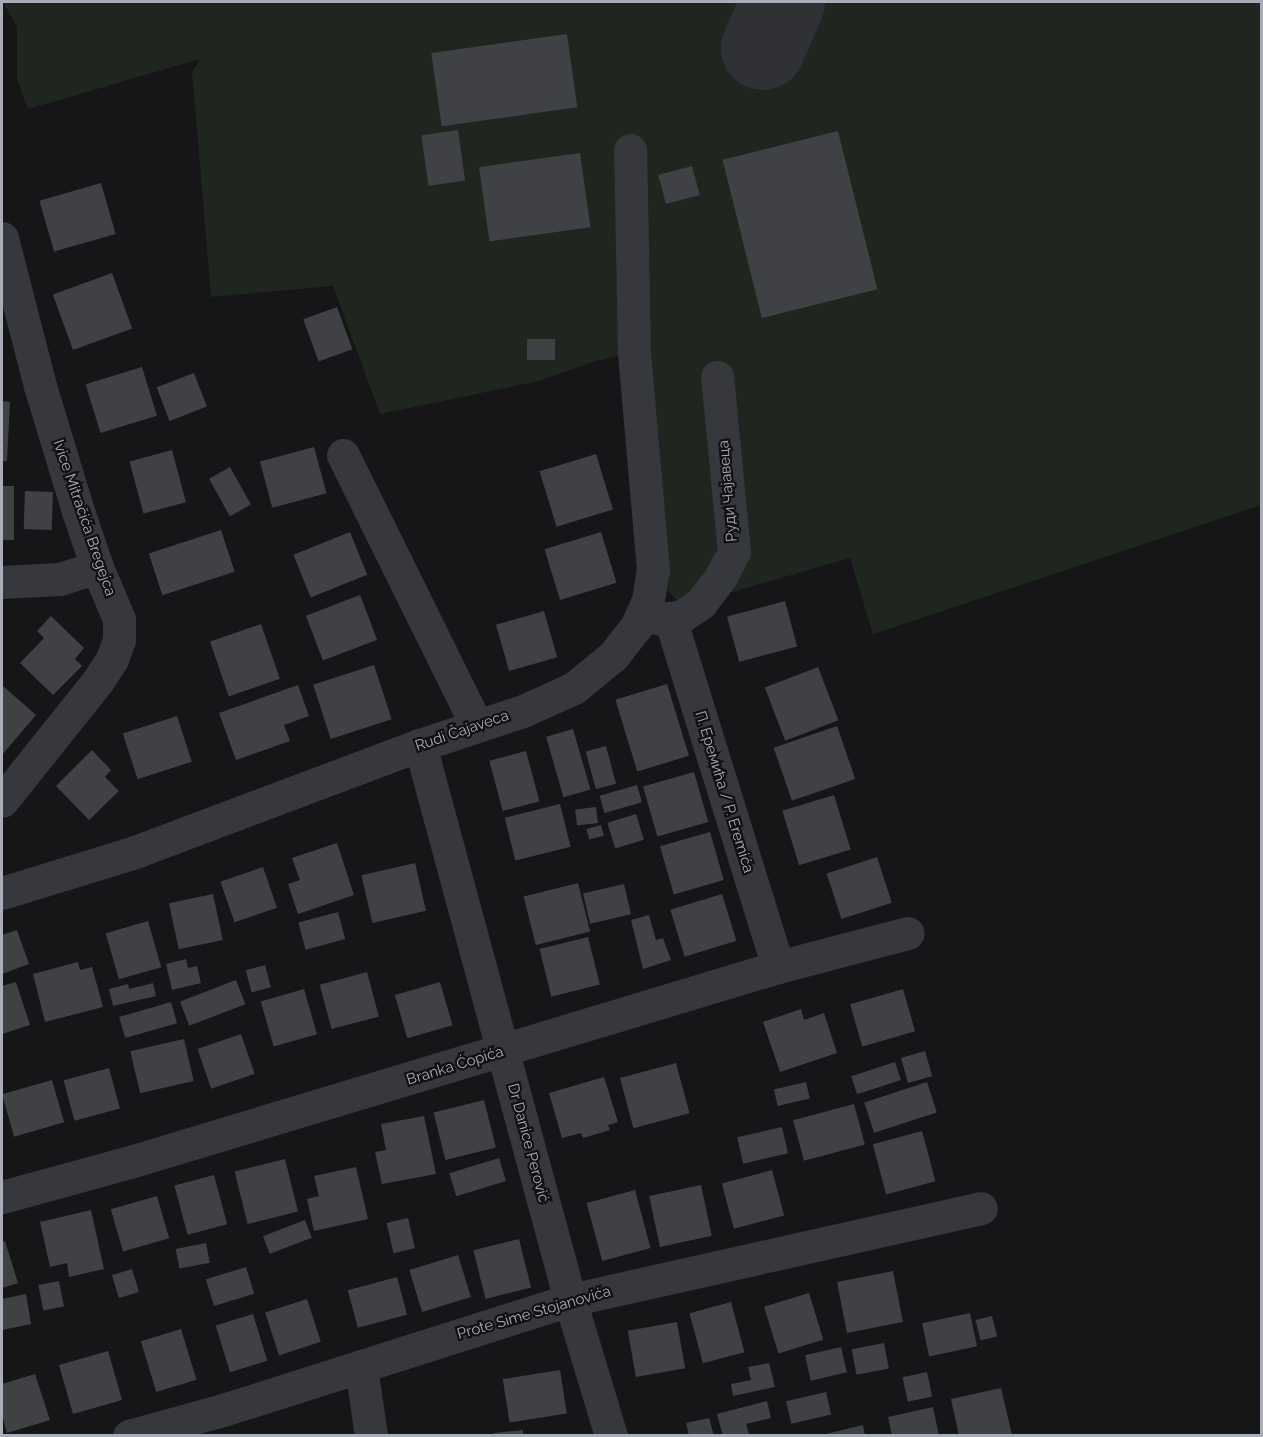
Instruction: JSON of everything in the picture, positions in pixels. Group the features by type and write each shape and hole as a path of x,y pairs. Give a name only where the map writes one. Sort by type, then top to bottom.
{"street":[{"name":"Rudi Čajaveca","path":"2,893 135,852 420,745 523,711 574,688 613,656 636,627 656,617 648,600 653,570 634,351 630,150"},
{"name":"Ivice Mitračića Bregejca","path":"2,238 40,386 97,567 119,619 119,640 112,659 97,682 2,801"},
{"name":"Руди Чајавеца","path":"656,617 682,616 701,603 721,576 734,552 717,377"},
{"path":"344,455 477,726"},
{"path":"2,582 60,579 97,567"},
{"name":"П. Еремића / P. Eremića","path":"656,617 778,967"},
{"name":"Dr Danice Perović","path":"420,745 570,1300 611,1436"},
{"name":"Branka Ćopića","path":"2,1197 504,1052 778,967 908,933"},
{"name":"Prote Sime Stojanovića","path":"129,1436 223,1410 570,1300 981,1208"},
{"path":"361,1366 371,1436"}],"shaded area":[{"path":"3,2 1261,2 1261,505 873,634 850,558 722,595 677,600 667,590 665,583 621,355 592,362 539,381 380,414 333,286 211,297 192,72 200,59 28,109 17,79 17,27"}],"building":[{"path":"567,34 577,107 442,126 431,53"},
{"path":"458,130 465,181 428,186 421,135"},
{"path":"838,131 877,289 762,318 723,160"},
{"path":"580,153 590,227 489,241 479,167"},
{"path":"692,166 700,195 666,204 658,175"},
{"path":"101,183 116,234 54,252 39,201"},
{"path":"112,273 132,328 73,350 53,295"},
{"path":"337,307 352,349 319,362 303,319"},
{"path":"527,339 555,339 555,360 527,360"},
{"path":"142,367 157,416 100,433 86,384"},
{"path":"194,373 207,407 170,421 157,387"},
{"path":"2,401 10,402 7,461 2,461"},
{"path":"314,447 326,493 272,508 260,461"},
{"path":"172,450 186,502 143,514 129,461"},
{"path":"596,454 613,509 557,527 540,471"},
{"path":"230,467 251,505 230,516 209,479"},
{"path":"2,486 14,486 14,540 2,540"},
{"path":"25,491 53,492 52,530 24,529"},
{"path":"221,530 235,572 162,595 149,553"},
{"path":"350,532 367,575 311,598 293,555"},
{"path":"601,532 616,583 560,600 545,549"},
{"path":"360,595 377,640 323,661 306,616"},
{"path":"785,601 797,646 739,662 727,617"},
{"path":"544,611 557,657 509,671 496,625"},
{"path":"51,616 84,648 75,659 82,666 53,695 20,663 44,638 37,631"},
{"path":"261,624 280,679 229,696 210,642"},
{"path":"374,665 392,719 331,739 313,685"},
{"path":"818,667 838,720 785,741 765,687"},
{"path":"667,684 689,756 637,772 615,700"},
{"path":"298,685 309,716 284,725 290,741 236,760 219,713"},
{"path":"3,686 36,715 2,755 2,688"},
{"path":"177,716 192,762 138,779 123,734"},
{"path":"837,726 855,779 792,801 774,748"},
{"path":"573,729 590,790 563,797 546,737"},
{"path":"606,746 616,784 596,789 586,751"},
{"path":"92,750 111,770 105,777 119,791 89,820 56,786"},
{"path":"526,751 539,801 503,811 489,761"},
{"path":"694,772 708,822 657,837 643,787"},
{"path":"637,785 642,802 604,813 600,796"},
{"path":"834,795 851,850 799,865 782,811"},
{"path":"560,804 571,847 515,860 505,818"},
{"path":"596,807 598,823 577,825 575,810"},
{"path":"636,814 644,840 615,849 607,823"},
{"path":"601,825 604,836 589,840 587,829"},
{"path":"710,832 724,880 674,894 660,846"},
{"path":"337,843 354,895 298,914 288,884 300,880 292,858"},
{"path":"877,857 892,903 841,919 827,873"},
{"path":"415,863 426,911 372,923 361,875"},
{"path":"263,867 277,908 234,922 220,882"},
{"path":"578,883 590,932 536,945 524,897"},
{"path":"624,884 631,914 590,924 583,893"},
{"path":"213,894 223,940 179,949 169,903"},
{"path":"722,894 736,941 685,957 670,910"},
{"path":"338,912 345,939 306,950 298,923"},
{"path":"649,915 656,940 663,938 671,960 643,969 631,920"},
{"path":"148,921 161,967 119,979 106,933"},
{"path":"17,930 29,964 2,974 2,935"},
{"path":"588,937 600,985 551,997 539,949"},
{"path":"186,959 188,968 197,966 201,983 172,990 166,964"},
{"path":"78,962 80,970 92,967 103,1007 45,1022 33,974"},
{"path":"265,965 271,987 252,992 246,970"},
{"path":"367,972 379,1016 332,1029 320,985"},
{"path":"236,980 245,1004 189,1026 180,1002"},
{"path":"16,982 30,1025 2,1034 2,986"},
{"path":"440,982 452,1025 407,1038 395,995"},
{"path":"153,983 156,996 113,1006 109,989 128,984 129,989"},
{"path":"304,989 317,1034 274,1047 261,1001"},
{"path":"903,989 915,1031 862,1046 850,1004"},
{"path":"171,1002 177,1023 125,1038 119,1017"},
{"path":"801,1009 804,1020 824,1013 837,1053 780,1072 763,1022"},
{"path":"241,1034 255,1074 211,1089 198,1049"},
{"path":"184,1039 194,1081 140,1093 130,1051"},
{"path":"925,1051 932,1076 908,1083 901,1058"},
{"path":"895,1062 901,1080 857,1094 851,1076"},
{"path":"676,1063 689,1113 633,1128 620,1078"},
{"path":"109,1068 120,1109 74,1121 64,1080"},
{"path":"604,1077 618,1122 608,1125 610,1130 583,1138 581,1133 562,1138 549,1093"},
{"path":"52,1080 64,1122 14,1137 2,1094"},
{"path":"806,1082 810,1099 778,1106 774,1089"},
{"path":"927,1082 937,1112 874,1133 864,1102"},
{"path":"484,1100 496,1148 445,1160 434,1113"},
{"path":"854,1104 865,1145 804,1161 793,1120"},
{"path":"424,1116 436,1174 382,1184 375,1152 386,1150 381,1124"},
{"path":"782,1127 788,1153 743,1164 737,1137"},
{"path":"922,1131 935,1181 886,1194 873,1144"},
{"path":"499,1158 506,1181 456,1196 449,1173"},
{"path":"285,1159 298,1211 248,1224 235,1172"},
{"path":"356,1167 368,1219 314,1231 307,1199 319,1196 314,1176"},
{"path":"772,1170 784,1215 734,1229 722,1183"},
{"path":"214,1175 227,1224 188,1235 174,1186"},
{"path":"701,1185 712,1236 660,1247 649,1196"},
{"path":"635,1190 651,1248 602,1261 587,1203"},
{"path":"157,1196 169,1238 123,1252 111,1209"},
{"path":"91,1210 104,1269 69,1277 67,1263 50,1267 40,1222"},
{"path":"408,1218 415,1248 394,1253 387,1223"},
{"path":"305,1220 312,1238 270,1254 263,1236"},
{"path":"519,1239 531,1288 485,1299 473,1250"},
{"path":"5,1241 18,1283 2,1288 2,1242"},
{"path":"206,1243 210,1263 179,1269 176,1249"},
{"path":"458,1255 471,1297 422,1312 409,1270"},
{"path":"246,1267 254,1294 214,1306 206,1279"},
{"path":"132,1269 139,1292 119,1298 112,1275"},
{"path":"893,1271 903,1322 847,1333 837,1282"},
{"path":"397,1277 407,1315 358,1328 348,1290"},
{"path":"59,1281 64,1307 43,1311 38,1285"},
{"path":"809,1293 823,1340 778,1354 764,1307"},
{"path":"26,1294 31,1324 2,1330 2,1299"},
{"path":"307,1299 321,1342 279,1355 265,1313"},
{"path":"731,1302 744,1352 703,1363 689,1313"},
{"path":"970,1313 977,1346 929,1356 922,1323"},
{"path":"253,1314 267,1361 230,1372 216,1325"},
{"path":"992,1316 997,1336 981,1340 976,1320"},
{"path":"677,1322 685,1368 636,1377 628,1331"},
{"path":"181,1329 196,1380 156,1392 141,1341"},
{"path":"884,1343 889,1369 857,1375 852,1349"},
{"path":"841,1347 847,1372 811,1381 805,1355"},
{"path":"108,1351 122,1400 73,1414 59,1365"},
{"path":"769,1363 775,1387 733,1396 731,1384 751,1380 748,1367"},
{"path":"560,1370 567,1413 510,1423 503,1379"},
{"path":"927,1372 932,1396 908,1402 903,1377"},
{"path":"35,1374 50,1420 7,1433 2,1415 2,1384"},
{"path":"1001,1388 1012,1435 959,1436 951,1399"},
{"path":"826,1392 831,1414 791,1424 786,1401"},
{"path":"767,1401 771,1418 746,1424 749,1434 723,1436 717,1414"},
{"path":"933,1407 939,1436 892,1436 888,1417"},
{"path":"709,1418 714,1436 689,1436 686,1423"},
{"path":"863,1425 865,1436 822,1436 822,1435"},
{"path":"523,1430 523,1436 494,1436 494,1433"}],"taxiway":[{"path":"763,48 783,2"}]}
